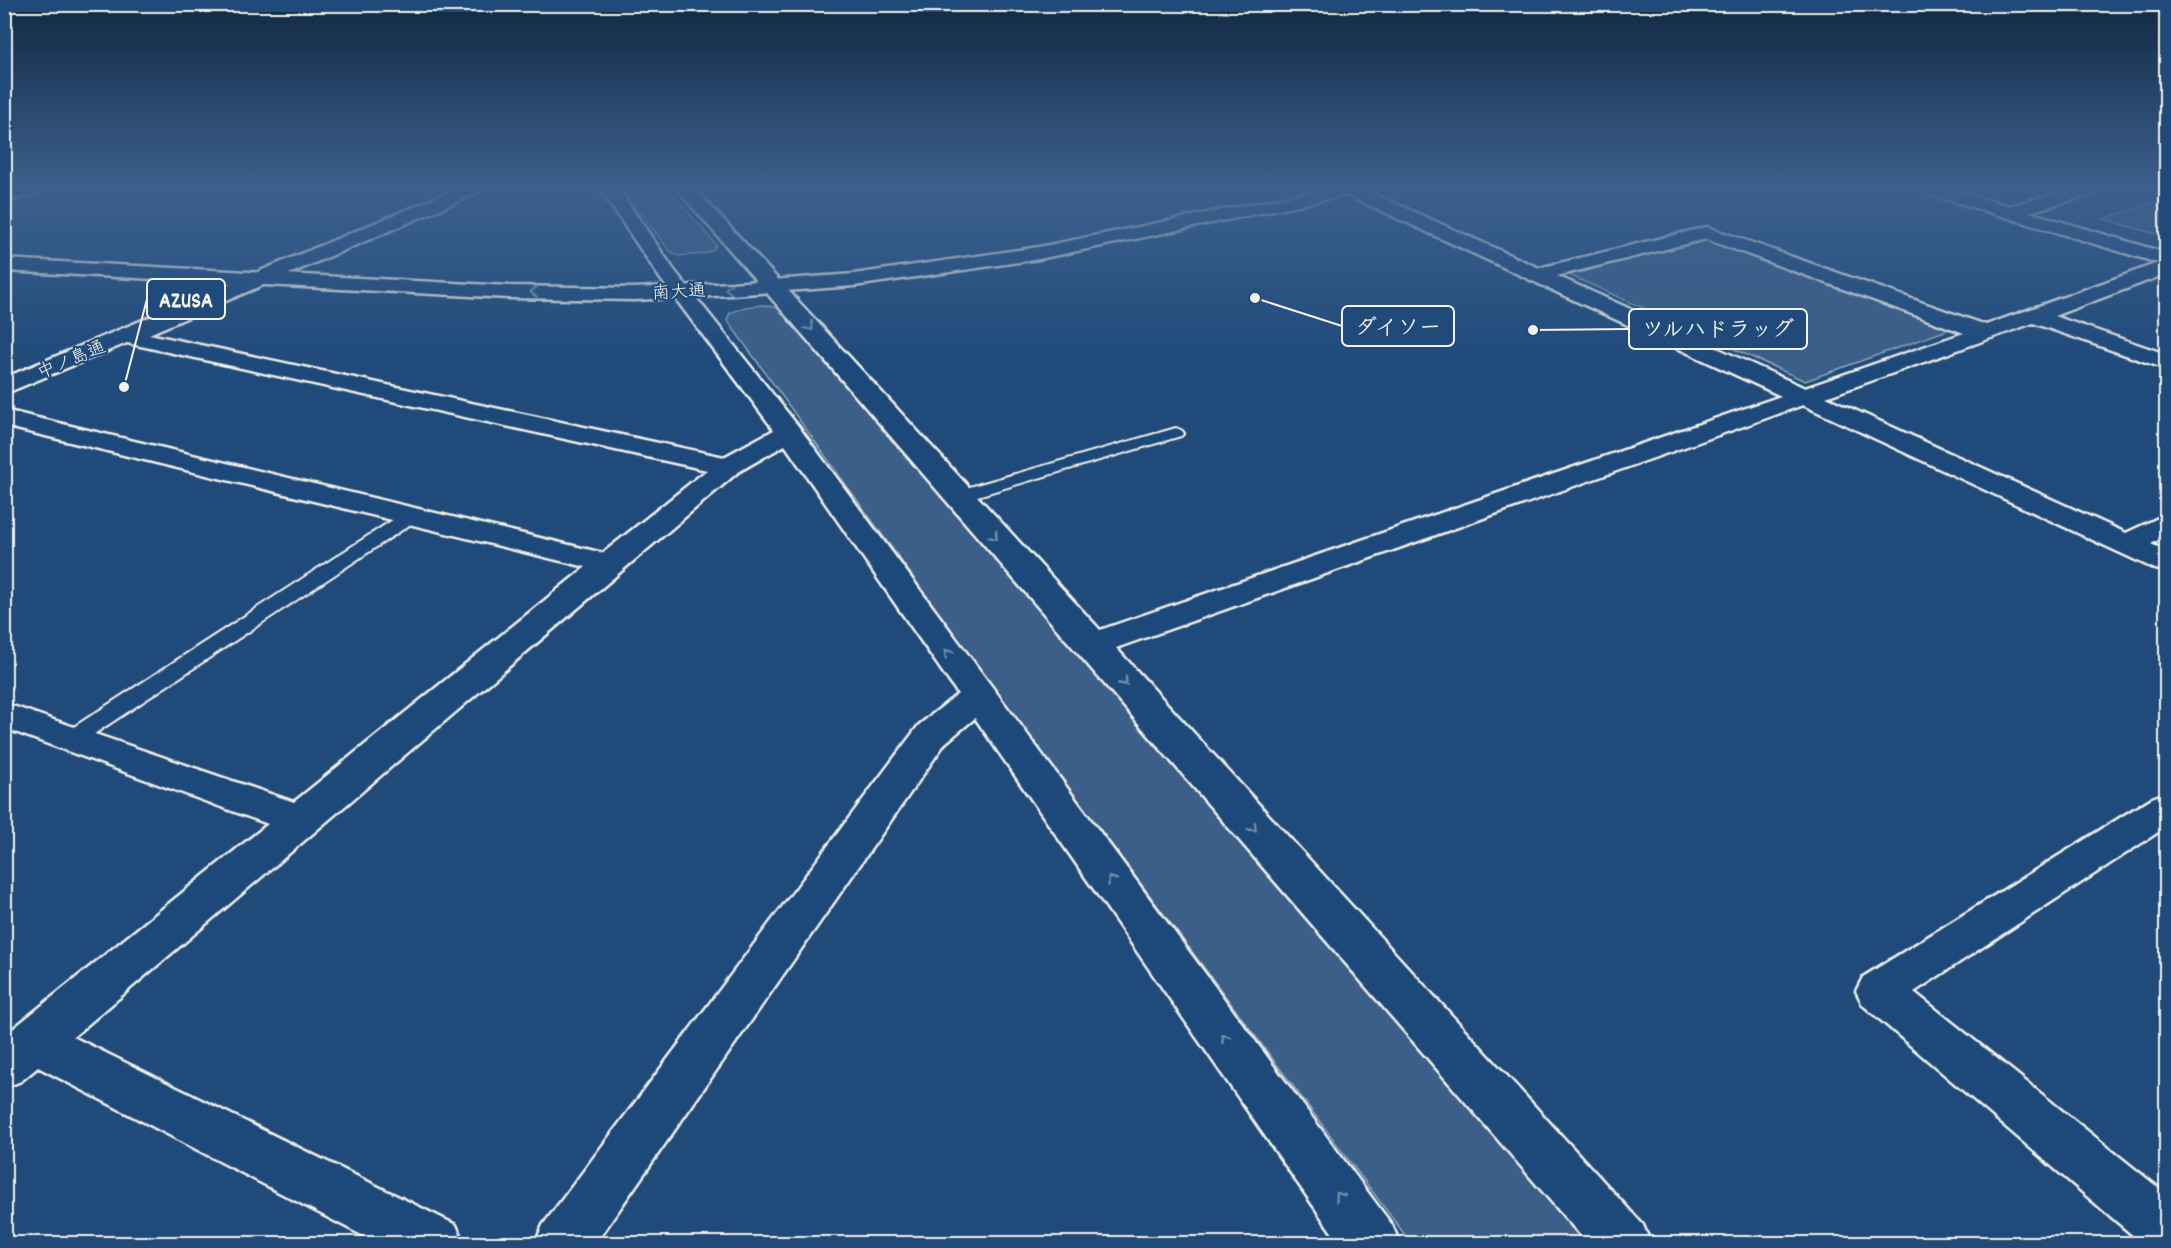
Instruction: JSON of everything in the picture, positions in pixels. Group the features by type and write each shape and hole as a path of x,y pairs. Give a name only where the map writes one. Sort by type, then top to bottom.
{"street":[{"name":"中ノ島通","path":"4,387 329,248"},
{"path":"650,248 674,283 789,432 1373,1244"},
{"path":"740,248 1624,1244"},
{"name":"南大通","path":"767,278 844,264 956,248"},
{"name":"南大通","path":"6,262 294,263 674,283 916,273 1062,248"},
{"path":"1478,248 2166,562"},
{"path":"1537,275 1645,248"},
{"path":"1750,248 1986,333"},
{"path":"2130,248 2166,259"},
{"name":"南大通","path":"6,262 509,292 635,294 674,283"},
{"path":"1091,645 1986,333 2166,267"},
{"path":"2034,316 2166,362"},
{"path":"126,336 728,466"},
{"path":"4,418 610,564"},
{"path":"437,1244 19,1054 728,466 789,432"},
{"path":"2127,544 2166,525"},
{"path":"562,1244 932,734 978,696"},
{"path":"4,715 301,820"},
{"path":"2166,808 1879,992 2166,1228"}],"lane":[{"path":"958,495 1176,433"},
{"path":"72,739 411,516"}],"shaded area":[{"path":"714,248 704,254 677,256 668,249"},
{"path":"1668,248 1742,248 1956,327 1805,381 1567,274"},
{"path":"763,305 778,308 795,325 1596,1243 1411,1243 975,663 727,320 730,313 745,307"}],"place":[{"name":"ダイソー","path":"1255,298"},
{"name":"ツルハドラッグ","path":"1533,330"},
{"name":"AZUSA","path":"124,387"}]}
